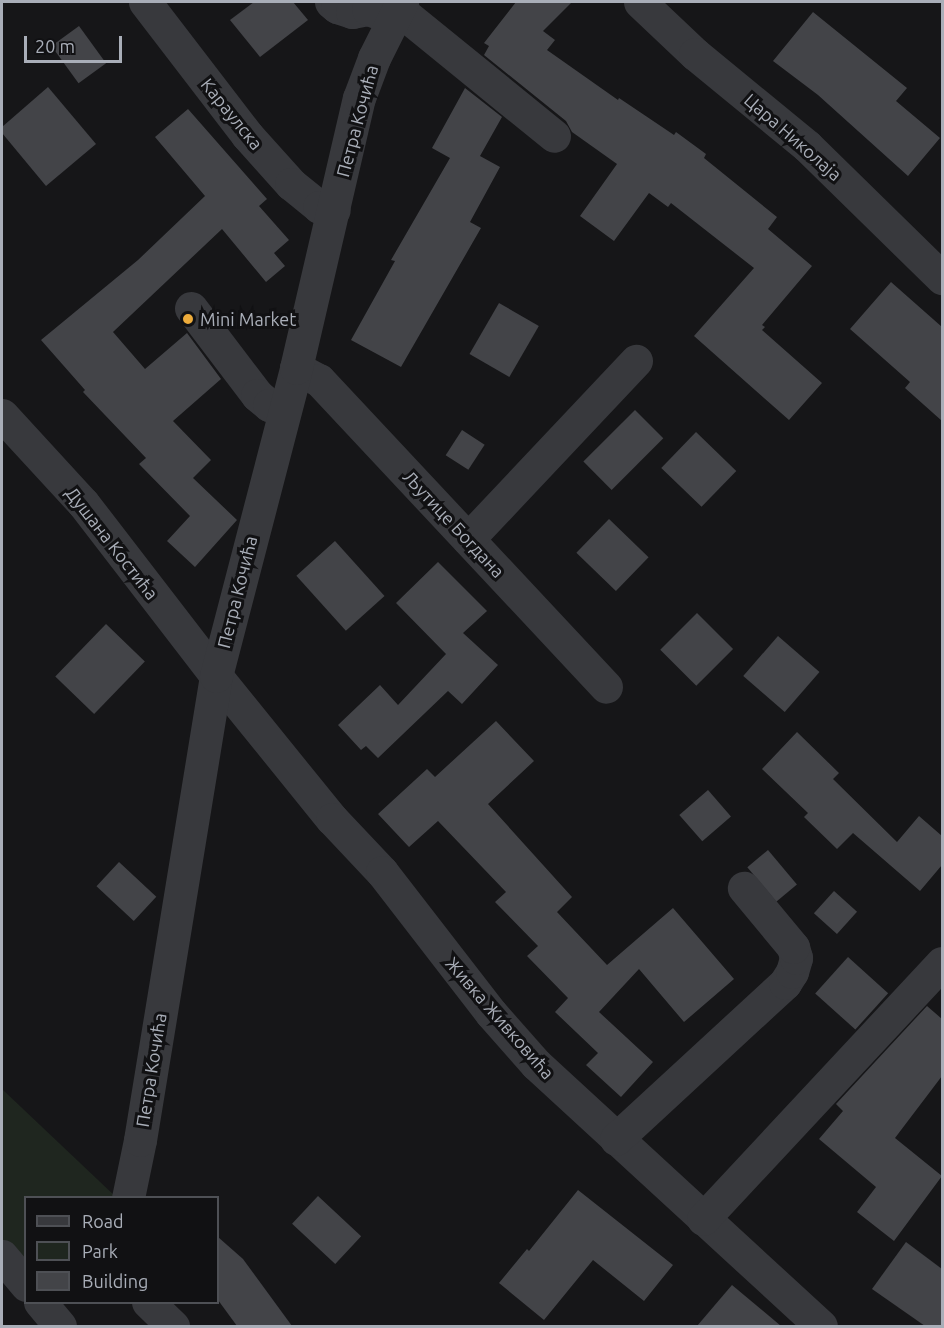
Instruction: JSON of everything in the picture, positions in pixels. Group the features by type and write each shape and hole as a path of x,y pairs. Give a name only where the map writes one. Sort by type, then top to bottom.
{"street":[{"name":"Караулска","path":"145,2 247,135 283,176 305,198 319,207 334,210"},
{"path":"331,2 337,7 352,12 368,9 381,12 398,9 554,136"},
{"name":"Цара Николаја","path":"640,2 695,54 807,146 942,278"},
{"name":"Петра Кочића","path":"128,1196 140,1140 216,676 296,368 359,98 398,9"},
{"path":"191,308 257,395 269,405 284,410"},
{"path":"468,539 636,361"},
{"name":"Љутице Богдана","path":"296,368 319,380 606,687"},
{"name":"Душана Костића","path":"2,415 83,503 216,676"},
{"name":"Живка Живковића","path":"216,676 332,819 382,872 491,1013 536,1064 703,1219 803,1321"},
{"path":"616,1139 785,983 792,972 796,958 793,947 744,888"},
{"path":"703,1219 942,963"},
{"path":"2,1256 24,1283"},
{"path":"42,1304 60,1326 75,1304"},
{"path":"150,1304 173,1326"}],"green space":[{"path":"2,1089 115,1196 24,1196 24,1283 2,1254"}],"building":[{"path":"254,2 293,2 308,20 260,57 230,20"},
{"path":"516,2 572,2 543,31 555,40 547,50 618,100 619,98 674,135 676,132 706,154 704,158 777,217 768,229 812,266 762,325 765,327 762,330 822,383 789,420 694,336 754,268 671,203 668,207 649,193 614,241 580,216 617,164 572,132 566,121 484,55 489,46 484,43"},
{"path":"813,12 907,88 896,101 940,138 908,176 818,95 773,61"},
{"path":"79,26 106,63 79,83 51,46"},
{"path":"48,87 96,144 46,186 2,133 2,127"},
{"path":"465,88 502,117 480,156 500,167 470,222 481,228 401,367 351,340 395,261 391,260 450,158 432,148"},
{"path":"188,109 267,199 259,206 289,240 274,253 285,266 266,282 222,229 113,332 145,369 187,333 221,379 173,421 211,460 193,478 237,520 195,567 167,541 190,516 139,464 146,458 83,392 85,390 41,340 138,260 205,196 155,137"},
{"path":"891,282 942,327 942,421 905,388 910,382 850,329"},
{"path":"499,303 539,326 509,377 470,354"},
{"path":"635,410 663,438 612,490 583,462"},
{"path":"462,430 485,445 468,470 446,455"},
{"path":"696,432 736,471 702,507 661,468"},
{"path":"609,519 649,557 616,591 576,553"},
{"path":"335,541 385,596 346,631 296,576"},
{"path":"438,562 487,611 463,633 498,665 462,704 448,691 378,758 366,746 361,750 338,725 380,685 398,705 446,654 396,603"},
{"path":"697,613 733,649 696,686 660,650"},
{"path":"106,624 145,662 94,714 55,677"},
{"path":"778,636 820,672 785,712 743,676"},
{"path":"496,721 534,761 488,804 572,897 557,912 607,965 673,908 734,979 684,1022 639,969 599,1012 653,1062 621,1097 586,1065 598,1053 555,1012 568,998 527,956 538,946 495,902 506,892 438,821 409,847 378,814 427,769 435,777"},
{"path":"797,732 839,773 833,779 897,842 919,816 942,836 942,865 920,891 853,833 837,849 804,817 808,813 762,769"},
{"path":"708,790 731,816 702,841 679,815"},
{"path":"768,850 797,884 776,902 747,867"},
{"path":"119,862 156,897 134,921 96,886"},
{"path":"834,891 857,912 837,934 814,913"},
{"path":"848,957 888,993 855,1030 815,993"},
{"path":"927,1006 942,1019 942,1076 895,1138 942,1176 894,1241 857,1212 876,1187 819,1139 843,1111 836,1104"},
{"path":"578,1190 673,1265 644,1301 593,1260 544,1320 499,1283 527,1249 529,1251"},
{"path":"318,1196 361,1236 335,1264 292,1224"},
{"path":"219,1238 243,1259 292,1326 237,1326 219,1301"},
{"path":"906,1242 942,1269 942,1326 925,1326 872,1289"},
{"path":"732,1285 781,1326 697,1326"}],"place":[{"name":"Mini Market","path":"188,319"}]}
